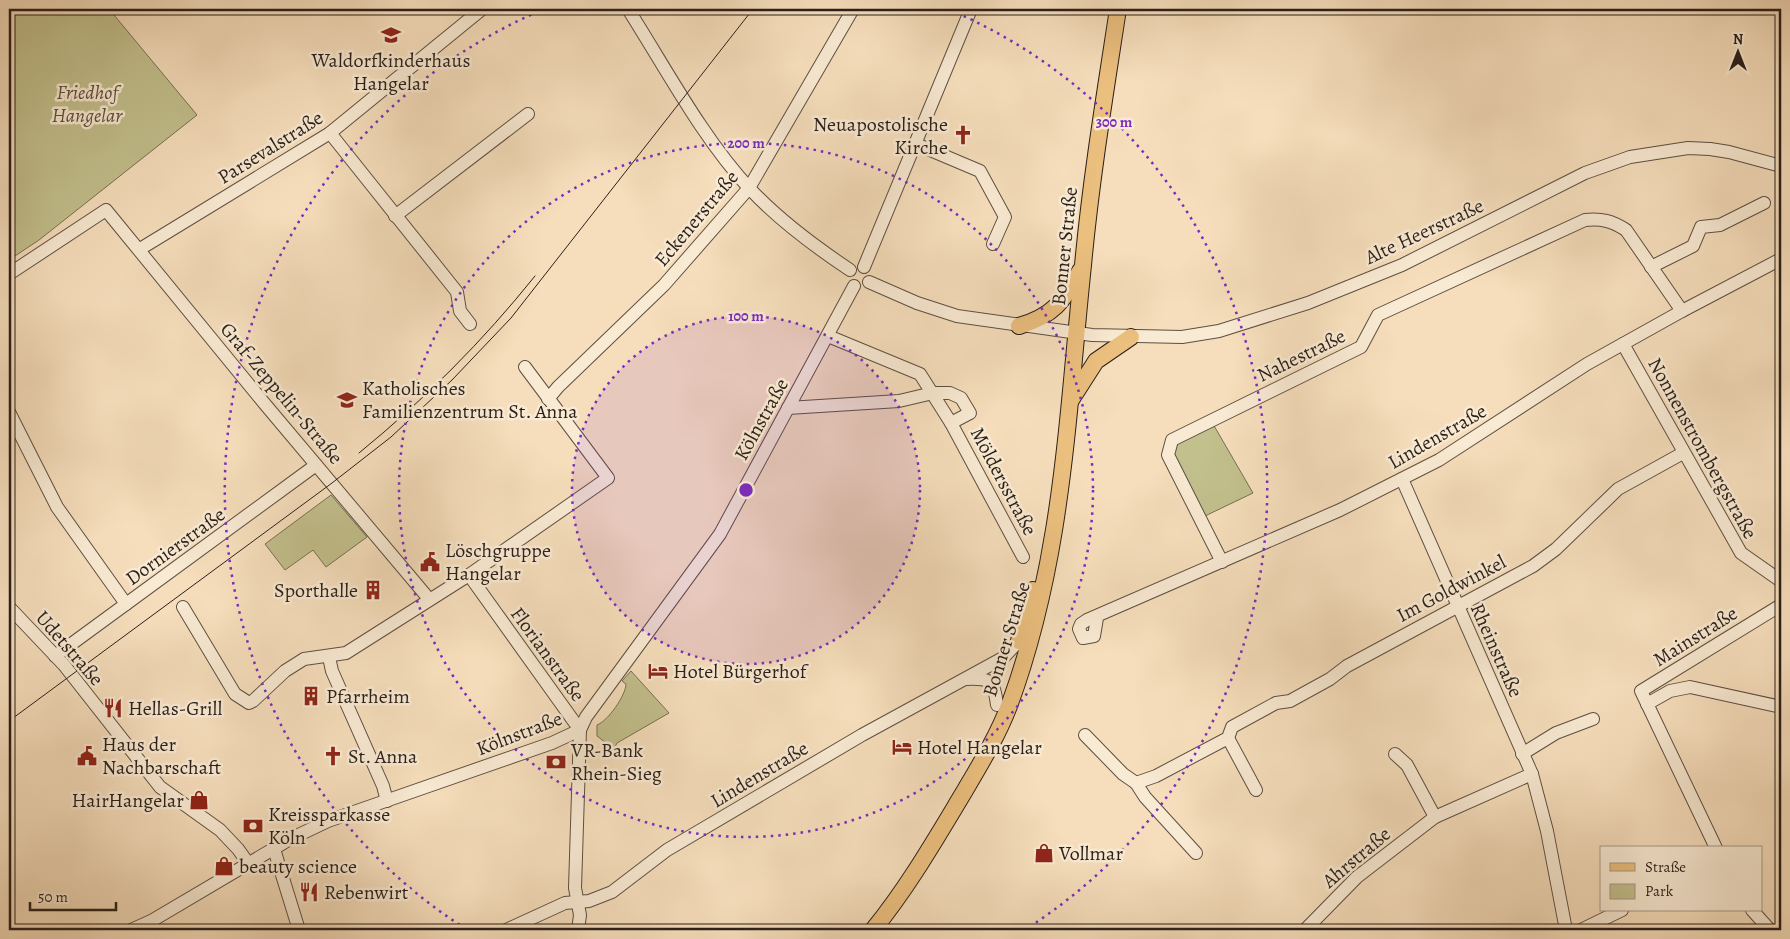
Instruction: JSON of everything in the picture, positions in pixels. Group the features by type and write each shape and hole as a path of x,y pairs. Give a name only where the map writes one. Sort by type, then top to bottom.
{"main road":[{"name":"Bonner Straße","path":"873,930 895,903 932,847 990,750 1024,663 1047,578 1061,489 1094,159 1118,9"},
{"path":"1019,326 1040,319 1057,307 1082,267"},
{"path":"1070,402 1096,361 1131,337"},
{"name":"Bonner Straße","path":"964,791 1019,641 1061,489"}],"street":[{"name":"Parsevalstraße","path":"140,250 330,133 482,9"},
{"path":"628,9 708,134 749,188 799,235 850,270"},
{"name":"Eckenerstraße","path":"548,399 558,387 664,285 749,188 853,9"},
{"path":"864,267 971,9"},
{"path":"395,216 528,114"},
{"path":"330,133 457,292 460,310 470,324"},
{"path":"916,144 980,171 1005,217 993,244"},
{"name":"Alte Heerstraße","path":"1077,333 1131,337 1182,337 1219,331 1308,303 1402,265 1585,173 1630,157 1688,148 1710,149 1729,152 1781,166"},
{"path":"1651,267 1693,246 1701,227 1720,225 1764,203"},
{"name":"Graf-Zeppelin-Straße","path":"9,274 106,210 316,465 430,599"},
{"name":"Nahestraße","path":"1222,562 1168,455 1172,440 1360,347 1378,315 1585,220 1600,219 1613,222 1626,230 1682,311"},
{"name":"Lindenstraße","path":"1097,618 1340,510 1439,460 1623,344 1781,260"},
{"path":"856,266 864,267 870,275 869,282 861,287 854,286 848,277 850,270 856,266"},
{"path":"869,282 916,303 957,316 1077,333"},
{"name":"Kölnstraße","path":"131,930 152,920 248,863 328,821 552,743 580,730 586,717 720,534 854,286"},
{"path":"828,336 920,374 933,393"},
{"name":"Nonnenstrombergstraße","path":"1623,344 1741,553 1781,581"},
{"path":"183,607 235,694 244,701 253,701 276,678 304,660 346,653 469,575 608,478 524,367"},
{"name":"Möldersstraße","path":"788,408 899,401 933,393 950,393 961,398 970,413 951,423"},
{"name":"Möldersstraße","path":"933,393 1023,558"},
{"path":"9,412 57,507 126,604"},
{"name":"Im Goldwinkel","path":"1136,783 1156,776 1228,738 1232,727 1276,702 1290,701 1457,606 1533,566 1556,549 1618,489 1683,452"},
{"name":"Dornierstraße","path":"55,656 316,465"},
{"name":"Rheinstraße","path":"1402,479 1532,774 1547,831 1566,930"},
{"name":"Florianstraße","path":"469,575 580,730"},
{"name":"Mainstraße","path":"1781,605 1641,691 1647,704 1670,691 1690,687 1781,707"},
{"name":"Udetstraße","path":"9,607 55,656 160,786 220,830 234,844 248,863"},
{"name":"Lindenstraße","path":"506,930 565,903 589,901 612,892 666,850 854,740 1002,658 1019,641"},
{"path":"329,656 332,671 383,786 387,801"},
{"path":"962,680 981,679 990,682 995,688 997,705"},
{"path":"1647,704 1715,846"},
{"path":"1522,754 1556,733 1594,718"},
{"path":"578,930 580,915 575,888 580,730"},
{"path":"1085,735 1123,774 1136,783 1144,797 1196,853"},
{"path":"1228,738 1256,790"},
{"path":"1395,754 1407,765 1435,817"},
{"name":"Ahrstraße","path":"1305,930 1357,877 1435,817 1532,774"},
{"path":"274,849 299,930"},
{"path":"1581,930 1618,912"},
{"path":"1754,912 1770,930"}],"green space":[{"name":"Friedhof Hangelar","path":"9,9 109,9 197,115 39,240 9,260"},
{"path":"1213,424 1253,493 1205,516 1172,453 1176,441"},
{"path":"331,495 367,537 326,567 313,550 285,570 265,544"},
{"path":"631,671 669,713 617,743 614,749 597,736 597,725 611,713 620,701 626,684 622,681"}],"tram line":[{"path":"9,721 332,483 391,437 452,380 511,318 753,9"},
{"path":"359,453 430,391 474,347 535,276"}],"place":[{"name":"Waldorfkinderhaus Hangelar","path":"391,35"},
{"name":"Neuapostolische Kirche","path":"963,135"},
{"name":"Katholisches Familienzentrum St. Anna","path":"347,400"},
{"name":"Löschgruppe Hangelar","path":"430,562"},
{"name":"Sporthalle","path":"373,590"},
{"name":"Hotel Bürgerhof","path":"658,671"},
{"name":"Pfarrheim","path":"311,696"},
{"name":"Hellas-Grill","path":"113,708"},
{"name":"Hotel Hangelar","path":"902,747"},
{"name":"Haus der Nachbarschaft","path":"87,756"},
{"name":"St. Anna","path":"333,756"},
{"name":"VR-Bank Rhein-Sieg","path":"556,762"},
{"name":"HairHangelar","path":"199,800"},
{"name":"Kreissparkasse Köln","path":"253,826"},
{"name":"Vollmar","path":"1044,853"},
{"name":"beauty science","path":"224,866"},
{"name":"Rebenwirt","path":"309,892"}]}
